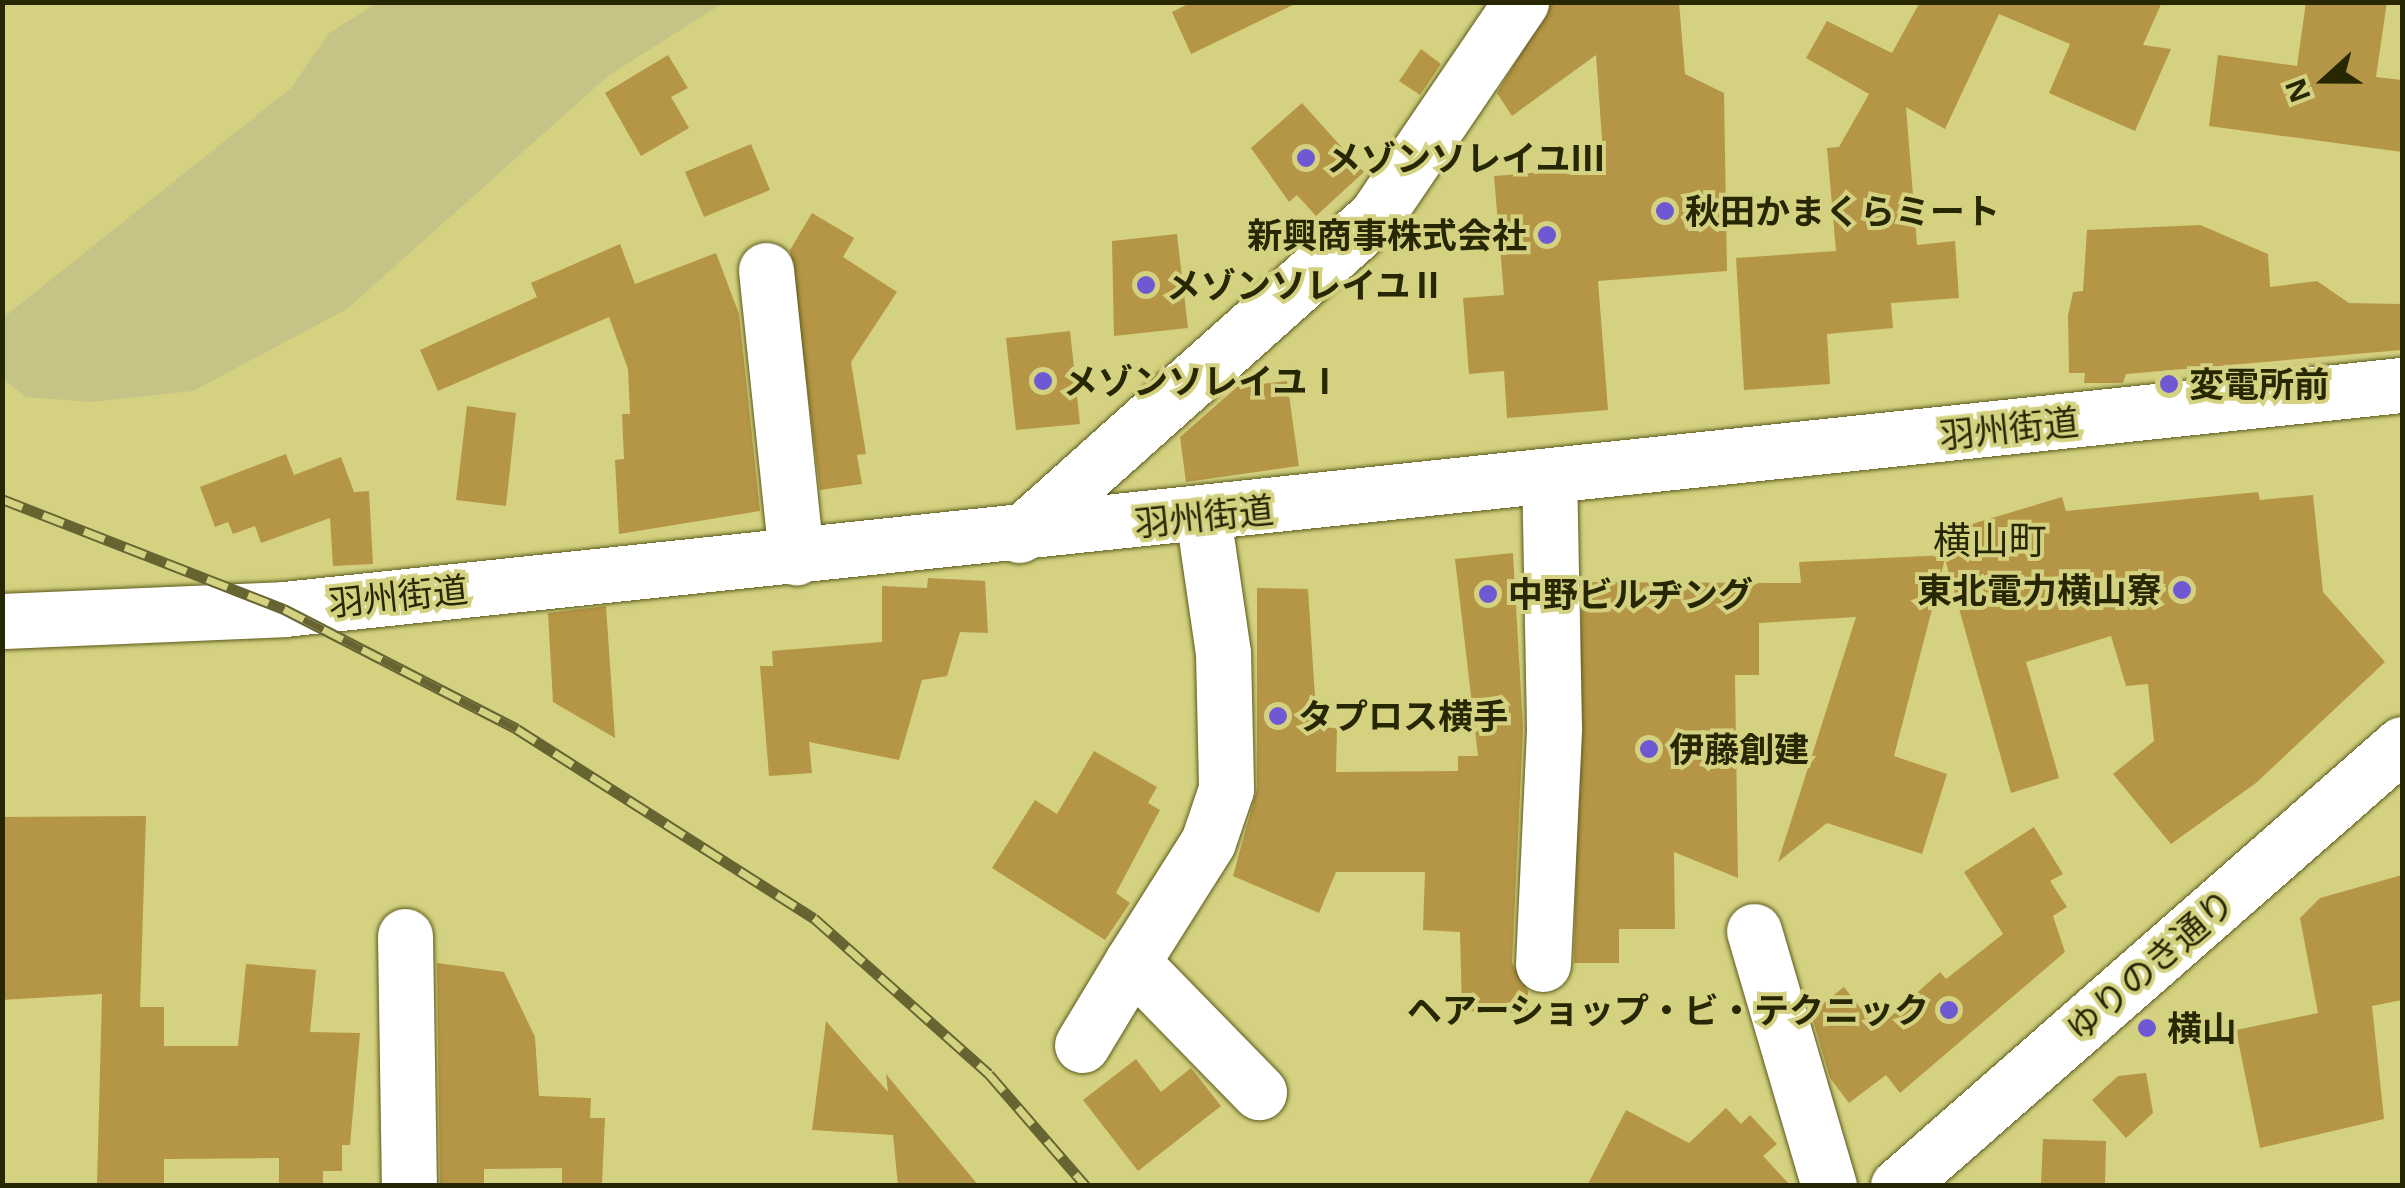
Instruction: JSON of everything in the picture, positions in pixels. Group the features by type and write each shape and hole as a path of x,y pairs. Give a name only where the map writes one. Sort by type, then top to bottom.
{"street":[{"path":"1018,535 1374,217 1521,2"},
{"path":"766,270 796,557"},
{"name":"羽州街道","path":"2,621 284,609 1203,516 2402,385"},
{"path":"1543,964 1554,728 1548,478"},
{"path":"1082,1046 1208,842 1226,789 1223,653 1203,516"},
{"name":"ゆりのき通り","path":"1898,1186 2402,744"},
{"path":"1754,931 1829,1186"},
{"path":"405,936 409,1186"},
{"path":"1132,962 1259,1092"}],"shaded area":[{"path":"377,3 723,3 608,76 347,309 193,391 92,402 25,397 3,378 3,318 291,88 329,33"}],"building":[{"path":"1192,2 1299,2 1191,54 1172,12"},
{"path":"1552,2 1679,2 1685,74 1724,93 1727,271 1598,281 1608,410 1507,418 1504,371 1469,374 1463,298 1504,295 1494,176 1604,167 1596,55 1512,116 1497,93"},
{"path":"1920,2 2162,2 2143,45 2171,49 2135,131 2049,93 2070,44 1999,14 1945,129 1906,107 1917,245 1955,241 1959,298 1891,303 1893,328 1827,334 1830,384 1744,390 1736,258 1836,251 1827,148 1839,147 1869,94 1806,58 1827,21 1892,53"},
{"path":"2306,2 2387,2 2376,77 2402,80 2402,152 2209,126 2218,55 2297,66"},
{"path":"1421,49 1441,64 1420,95 1399,81"},
{"path":"668,55 688,88 671,97 689,128 641,156 605,93"},
{"name":"メゾンソレイユⅢ","path":"1302,103 1364,172 1316,216 1297,195 1289,202 1251,148"},
{"path":"751,144 770,190 704,217 685,172"},
{"path":"812,213 854,238 843,257 897,292 851,362 866,454 857,455 862,484 820,490 790,250"},
{"path":"2200,225 2268,254 2270,287 2317,281 2349,303 2402,304 2402,350 2126,374 2123,383 2084,383 2085,373 2069,373 2068,316 2073,292 2083,291 2087,230"},
{"name":"メゾンソレイユⅡ","path":"1177,234 1188,328 1114,336 1112,241"},
{"path":"620,244 635,284 716,253 739,314 760,511 619,534 615,460 624,459 622,414 630,414 628,369 609,317 438,391 420,350 537,297 531,283"},
{"name":"メゾンソレイユⅠ","path":"1070,331 1080,424 1016,430 1006,338"},
{"path":"1287,381 1299,466 1186,482 1180,437 1237,387"},
{"path":"467,406 516,413 506,506 456,500"},
{"path":"286,454 294,475 341,457 354,492 369,491 373,564 333,566 330,518 261,543 255,526 233,534 228,522 215,527 200,487"},
{"path":"2258,492 2260,500 2313,495 2323,592 2385,662 2256,783 2171,844 2113,774 2154,741 2148,684 2126,686 2111,636 2026,662 2059,778 2011,793 1945,559 1894,756 1947,774 1922,854 1827,823 1778,862 1856,617 1759,623 1759,675 1735,675 1738,878 1674,852 1675,929 1619,929 1619,963 1574,963 1582,582 1801,583 1799,562 1948,555 1942,533 2062,497 2066,511"},
{"path":"1513,553 1523,728 1512,963 1528,991 1528,1013 1462,1011 1460,932 1423,930 1425,872 1336,872 1319,913 1233,876 1257,789 1257,588 1308,589 1317,727 1337,728 1336,772 1458,771 1458,756 1478,756 1455,559"},
{"path":"928,578 985,581 988,633 960,632 947,676 922,680 899,760 809,742 812,773 769,776 760,666 773,666 772,651 882,642 882,586 927,588"},
{"path":"606,606 615,738 553,702 548,613"},
{"path":"1094,751 1157,787 1148,803 1160,810 1116,893 1130,903 1105,940 992,868 1035,800 1057,814"},
{"path":"146,816 140,1007 164,1007 164,1046 238,1046 246,964 316,970 310,1032 360,1033 350,1145 342,1145 342,1171 323,1171 323,1186 279,1186 279,1158 164,1159 164,1186 97,1186 102,994 2,1000 2,817"},
{"path":"2034,827 2063,874 2050,881 2067,907 2053,916 2065,952 1900,1093 1886,1075 1849,1103 1830,1078 1811,1013 1844,987 1877,1029 1940,972 1946,979 2003,934 1964,872"},
{"path":"2402,875 2402,1000 2372,1006 2384,1119 2260,1148 2236,1030 2318,1013 2300,918 2320,898"},
{"path":"437,963 504,972 535,1037 539,1096 591,1098 590,1118 605,1118 602,1184 562,1183 562,1168 484,1169 484,1186 440,1186"},
{"path":"826,1021 888,1092 886,1074 979,1186 898,1186 893,1135 812,1130"},
{"path":"1136,1059 1161,1092 1191,1068 1221,1106 1138,1171 1083,1100"},
{"path":"2146,1073 2153,1113 2126,1138 2092,1100 2118,1076"},
{"path":"1726,1108 1741,1124 1750,1115 1777,1144 1763,1156 1791,1186 1587,1186 1626,1110 1689,1143"},
{"path":"2043,1139 2106,1141 2105,1186 2041,1184"}],"railway":[{"path":"2,499 284,609 517,729 814,918 989,1074 1086,1186"}],"place":[{"name":"メゾンソレイユⅢ","path":"1306,158"},
{"name":"秋田かまくらミート","path":"1665,211"},
{"name":"新興商事株式会社","path":"1547,235"},
{"name":"メゾンソレイユⅡ","path":"1146,285"},
{"name":"メゾンソレイユⅠ","path":"1043,381"},
{"name":"変電所前","path":"2169,384"},
{"name":"東北電力横山寮","path":"2182,590"},
{"name":"中野ビルヂング","path":"1488,594"},
{"name":"タプロス横手","path":"1278,716"},
{"name":"伊藤創建","path":"1649,749"},
{"name":"ヘアーショップ・ビ・テクニック","path":"1949,1010"},
{"name":"横山","path":"2147,1028"}],"district":[{"name":"横山町","path":"1990,540"}]}
